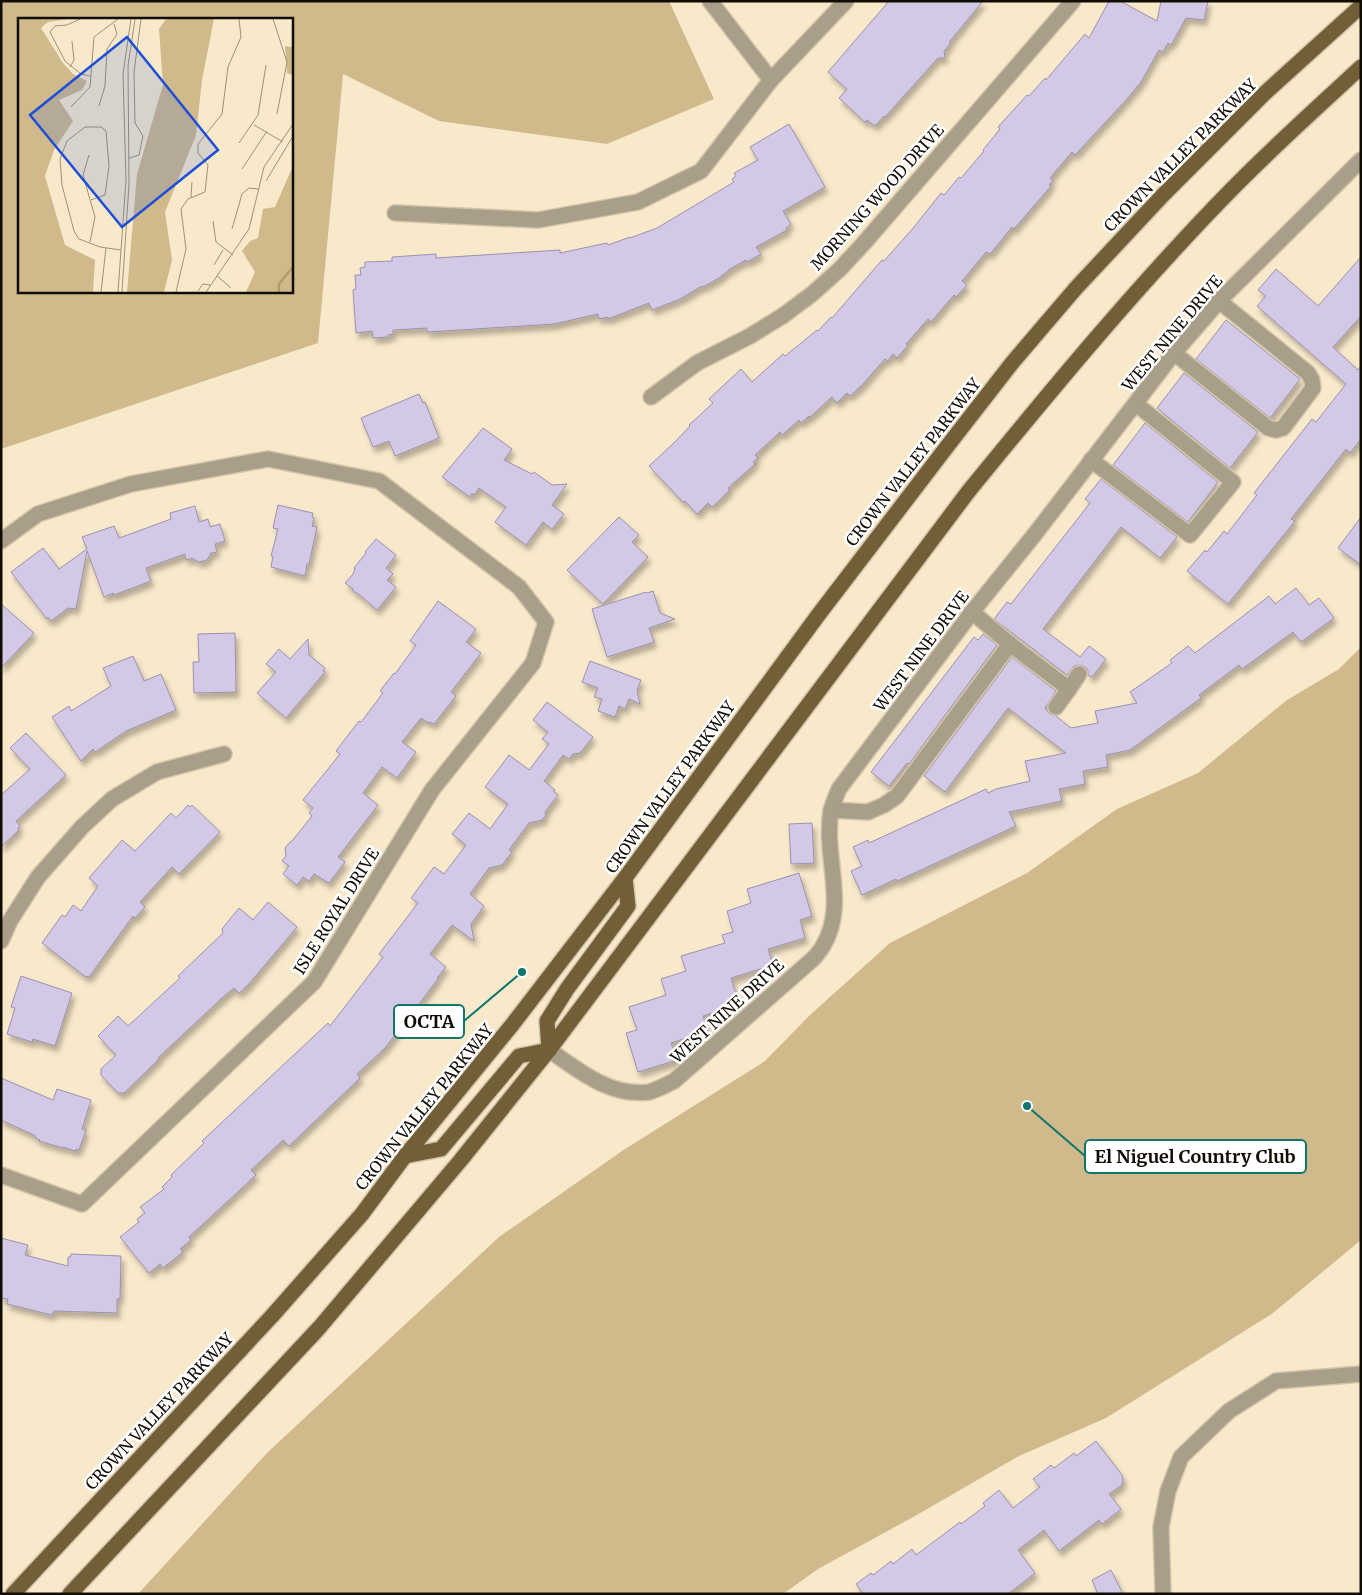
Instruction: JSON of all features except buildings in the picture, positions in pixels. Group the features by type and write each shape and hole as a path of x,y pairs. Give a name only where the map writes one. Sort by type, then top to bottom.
{"main road":[{"name":"CROWN VALLEY PARKWAY","path":"13,1594 272,1316 362,1214 405,1156 512,1025 625,878 819,614 1018,356 1076,288 1163,195 1265,93 1361,6"},
{"path":"70,1594 319,1328 460,1161 549,1050 968,492 1032,413 1162,264 1232,189 1361,68"},
{"path":"549,1050 547,1021 567,989 628,906 625,878"},
{"path":"405,1156 441,1149 519,1056 549,1050"}],"street":[{"path":"710,1 771,80"},
{"path":"395,212 538,220 638,202 700,171 771,80 846,1"},
{"name":"MORNING WOOD DRIVE","path":"651,397 697,363 750,336 784,315 812,294 840,268 864,243 1073,1"},
{"name":"WEST NINE DRIVE","path":"549,1050 597,1082 625,1092 650,1092 674,1081 814,958 824,946 831,928 834,908 830,830 831,810 839,789 972,612 1035,534 1174,353 1219,301 1361,160"},
{"path":"1174,353 1268,428 1276,430 1283,428 1313,388 1312,380 1308,373 1219,301"},
{"path":"1091,460 1190,535 1233,482 1136,404"},
{"name":"ISLE ROYAL DRIVE","path":"1,541 38,514 131,484 268,460 379,482 519,588 546,622 533,663 432,790 314,982 82,1204 1,1175"},
{"path":"972,612 1069,689"},
{"path":"831,810 868,812 884,806 897,796 1010,644"},
{"path":"1056,707 1079,674"},
{"path":"1,941 10,920 38,877 82,827 112,799 157,772 224,754"},
{"path":"1163,1594 1161,1527 1168,1491 1181,1457 1229,1411 1276,1381 1361,1374"}],"shaded area":[{"path":"1,1 669,1 714,99 607,144 439,121 343,74 318,343 1,449"},
{"path":"1361,647 1361,1240 1273,1313 1106,1418 1019,1456 818,1569 783,1594 138,1594 268,1452 499,1237 622,1151 765,1061 810,1015 890,943 1027,873 1117,809 1198,773 1287,700 1339,669"}],"place":[{"name":"OCTA","path":"522,972"},
{"name":"El Niguel Country Club","path":"1027,1106"}]}
